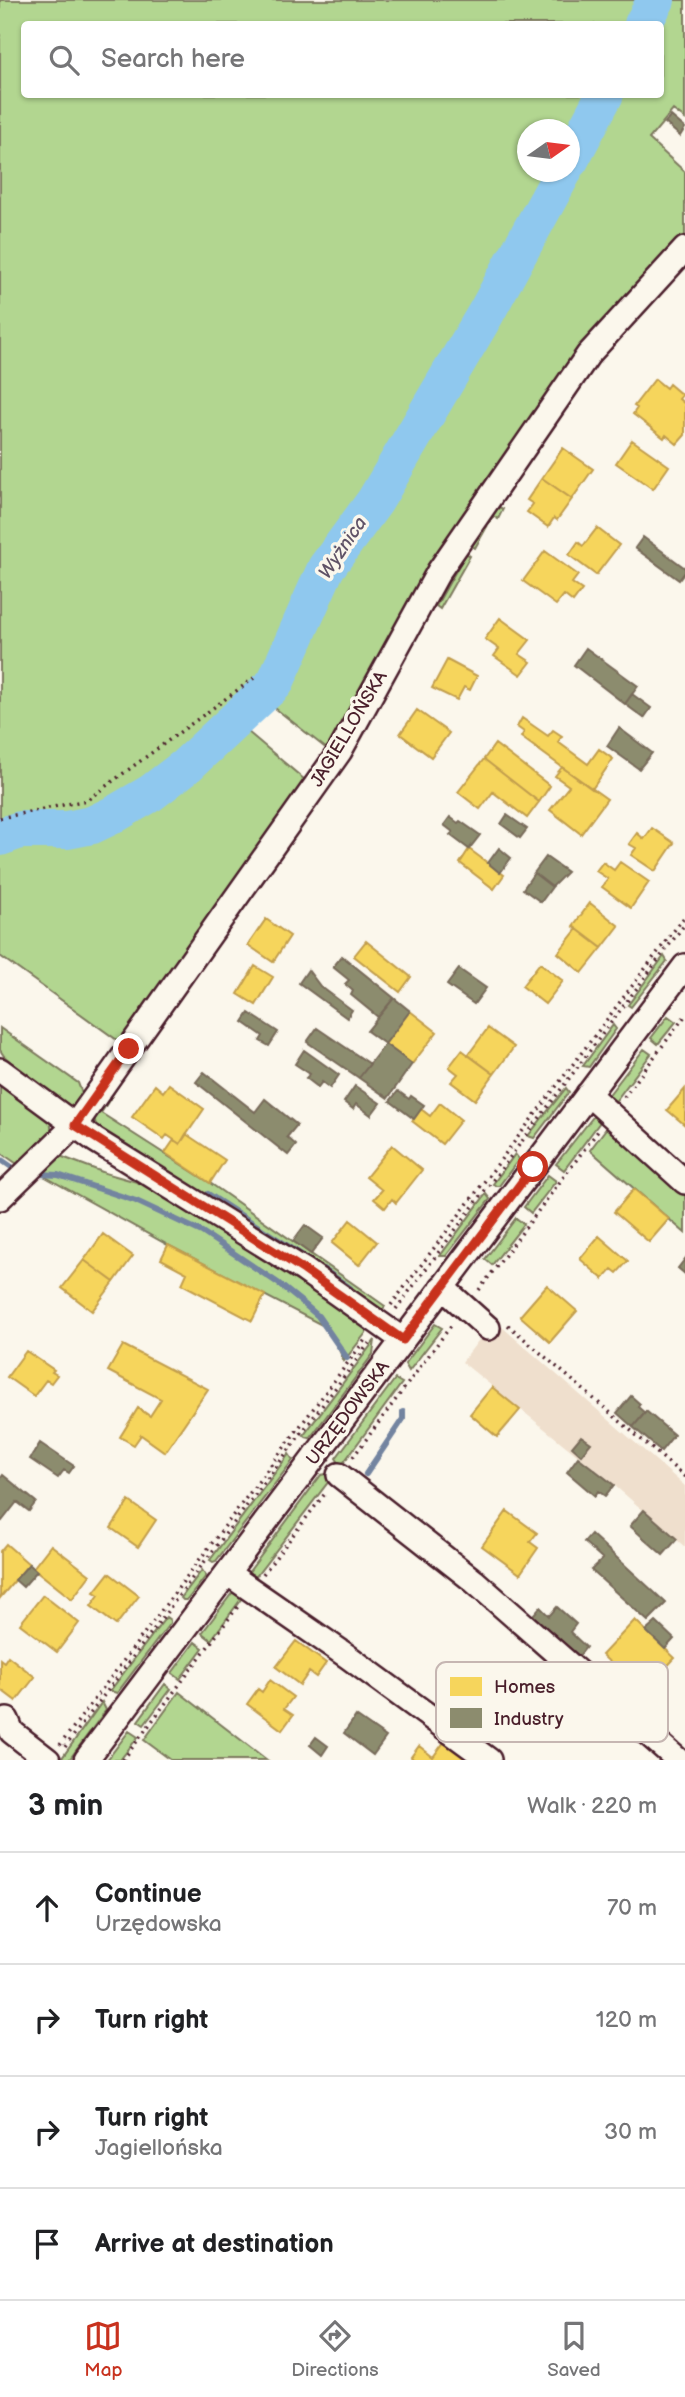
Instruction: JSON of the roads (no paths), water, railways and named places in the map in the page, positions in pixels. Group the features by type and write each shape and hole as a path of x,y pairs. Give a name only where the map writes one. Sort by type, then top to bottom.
{"street":[{"name":"JAGIELLOŃSKA","path":"0,1198 75,1125 340,751 439,570 588,355 685,249"},
{"name":"URZĘDOWSKA","path":"86,1760 685,966"},
{"path":"0,1070 75,1125 304,1270 403,1340"},
{"path":"587,1094 685,1182"},
{"path":"442,1287 465,1306 497,1325"},
{"path":"339,1475 474,1581 566,1662"},
{"path":"227,1573 436,1721"},
{"path":"6,1727 48,1760"},
{"path":"464,1742 489,1760"},
{"path":"657,1742 678,1760"}],"waterway":[{"name":"Wyżnica","path":"645,21 656,0"},
{"name":"Wyżnica","path":"580,141 603,98"},
{"name":"Wyżnica","path":"0,837 20,830 67,830 92,825 115,814 151,793 186,766 275,683 326,568 375,501 486,313 558,182"},
{"path":"0,1159 19,1172"},
{"path":"40,1174 58,1175 136,1201 202,1232 278,1283 318,1316 347,1358"},
{"path":"208,1194 311,1261"},
{"path":"323,1269 350,1288"},
{"path":"366,1474 403,1419 403,1412"}]}
